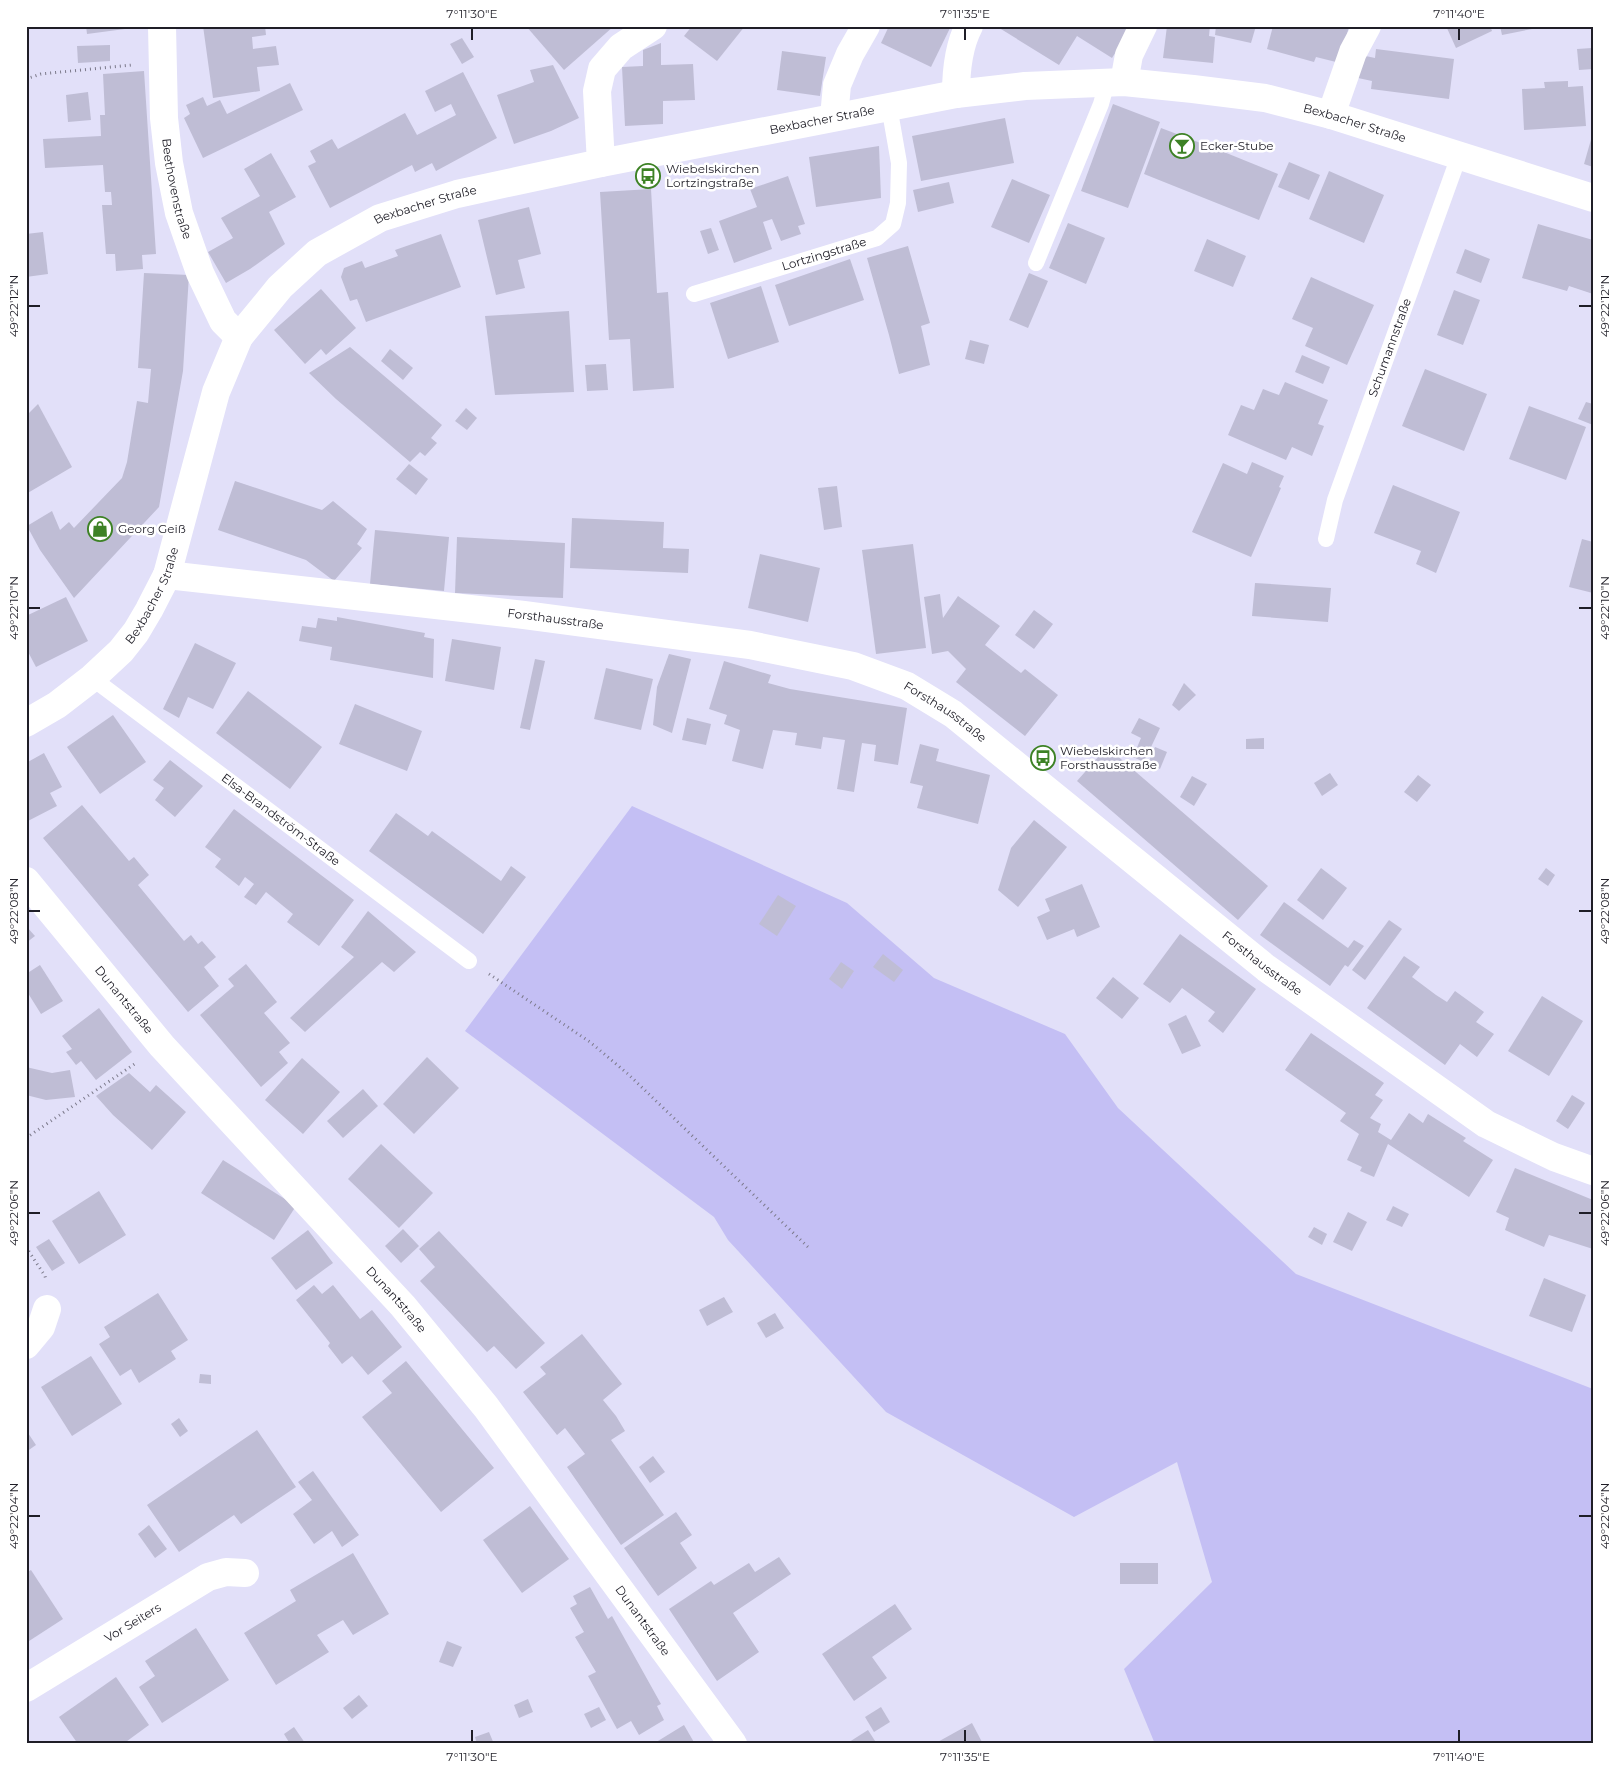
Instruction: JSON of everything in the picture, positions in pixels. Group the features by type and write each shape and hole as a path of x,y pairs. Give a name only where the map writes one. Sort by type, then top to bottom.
{"street":[{"name":"Beethovenstraße","path":"162,26 164,118 179,213 200,273 223,321 239,338"},
{"path":"601,163 597,91 602,69 621,47 653,26"},
{"path":"834,117 837,85 850,54 866,26"},
{"path":"956,94 956,71 964,35 968,26"},
{"path":"1116,82 1143,26"},
{"path":"1331,115 1353,52 1367,26"},
{"name":"Bexbacher Straße","path":"26,724 57,705 92,678 121,650 136,632 167,575 216,392 239,338 280,287 317,252 380,218 457,194 601,163 889,106 956,94 1024,86 1116,82 1264,98 1331,115 1593,198"},
{"name":"Forsthausstraße","path":"167,575 524,615 750,645 853,666 907,686 953,714 1266,968 1486,1124 1554,1158 1593,1171"},
{"name":"Dunantstraße","path":"26,881 162,1046 403,1306 486,1407 733,1744"},
{"path":"26,1345 41,1327 48,1309"},
{"name":"Vor Seiters","path":"26,1688 208,1577 226,1572 245,1573"}],"lane":[{"path":"1036,264 1101,104 1116,82"},
{"name":"Lortzingstraße","path":"694,294 877,238 893,224 898,203 899,163 889,106"},
{"name":"Schumannstraße","path":"1326,539 1334,500 1459,156"},
{"name":"Elsa-Brandström-Straße","path":"92,678 470,961"}],"path":[{"path":"26,79 41,74 163,62"},
{"path":"470,961 590,1042 628,1074 809,1248"},
{"path":"26,1138 162,1046"},
{"path":"26,1247 45,1276 48,1309"}],"shaded area":[{"path":"632,806 847,903 934,978 1065,1034 1118,1108 1296,1274 1593,1389 1593,1744 1155,1744 1124,1669 1212,1582 1177,1462 1074,1517 886,1412 728,1240 714,1217 465,1031"}],"building":[{"path":"86,26 140,26 140,27 87,34"},
{"path":"203,26 265,26 266,35 252,37 253,49 276,46 279,65 257,67 260,91 213,98"},
{"path":"526,26 614,26 564,70"},
{"path":"692,26 745,26 717,61 684,36"},
{"path":"889,26 951,26 931,67 881,43"},
{"path":"996,26 1132,26 1112,58 1077,36 1059,65"},
{"path":"1167,26 1210,26 1209,36 1215,37 1213,63 1163,58"},
{"path":"1216,26 1256,26 1251,43 1215,35"},
{"path":"1273,26 1349,26 1340,63 1316,57 1314,62 1267,49"},
{"path":"1446,26 1490,26 1492,31 1456,48"},
{"path":"1500,26 1531,26 1532,29 1502,35"},
{"path":"462,38 474,57 462,64 450,44"},
{"path":"661,43 661,65 693,64 695,100 663,101 663,124 625,126 622,67 643,66 643,50"},
{"path":"110,45 110,61 78,63 77,46"},
{"path":"1592,48 1593,69 1579,70 1577,49"},
{"path":"1376,49 1454,59 1449,99 1371,89 1372,81 1358,78 1361,55 1375,58"},
{"path":"782,51 826,57 820,96 777,90"},
{"path":"553,65 579,118 551,131 514,144 497,95 534,82 530,70"},
{"path":"144,71 156,254 142,255 143,269 116,271 115,254 106,254 102,205 112,205 111,192 105,192 103,165 45,168 43,139 101,136 100,115 105,115 103,74"},
{"path":"463,72 497,138 436,171 432,163 415,172 412,165 330,208 308,166 316,162 310,151 332,139 338,149 405,113 417,135 456,115 451,104 435,112 425,91"},
{"path":"1568,81 1568,87 1583,86 1586,126 1524,130 1522,89 1545,88 1544,82"},
{"path":"290,83 303,110 203,158 184,118 190,114 186,105 203,97 207,106 220,100 227,114"},
{"path":"88,92 91,120 68,122 66,95"},
{"path":"1113,104 1160,122 1128,208 1081,191"},
{"path":"1005,118 1014,163 921,181 912,136"},
{"path":"1161,128 1278,174 1259,220 1144,174"},
{"path":"1593,136 1593,167 1584,164"},
{"path":"879,146 881,198 816,207 809,157"},
{"path":"271,153 296,197 269,212 285,244 250,269 226,283 208,252 233,238 221,218 260,196 244,169"},
{"path":"1289,162 1320,175 1309,200 1278,187"},
{"path":"1329,171 1384,195 1364,243 1309,219"},
{"path":"788,176 805,224 798,226 801,234 781,241 772,219 763,222 772,249 734,263 719,221 757,207 750,189"},
{"path":"1012,179 1050,195 1029,243 991,227"},
{"path":"949,182 954,203 918,212 913,190"},
{"path":"651,189 657,293 668,292 674,388 633,391 630,339 609,340 600,192"},
{"path":"529,207 541,254 518,260 525,288 496,295 478,220"},
{"path":"1068,223 1105,238 1086,284 1049,268"},
{"path":"1538,224 1593,240 1593,294 1569,286 1567,291 1522,278"},
{"path":"711,228 719,250 708,254 700,231"},
{"path":"43,232 48,274 26,277 26,234"},
{"path":"441,234 461,287 366,322 357,299 350,301 341,277 344,268 362,261 365,268 398,256 395,250"},
{"path":"1207,239 1246,256 1233,287 1194,271"},
{"path":"908,246 930,323 921,326 930,365 899,374 867,258"},
{"path":"1465,249 1490,259 1481,283 1456,273"},
{"path":"850,259 864,300 789,326 775,285"},
{"path":"144,273 189,275 183,371 159,507 74,598 40,550 27,526 52,511 60,530 69,522 74,528 122,478 127,462 137,401 148,403 151,369 138,368"},
{"path":"1029,273 1048,281 1028,328 1009,320"},
{"path":"1311,277 1374,305 1347,365 1305,346 1313,328 1292,319"},
{"path":"761,286 779,342 728,359 710,303"},
{"path":"321,289 356,328 326,355 321,349 305,364 274,330"},
{"path":"1454,290 1480,300 1463,345 1437,335"},
{"path":"569,311 574,392 495,395 485,316"},
{"path":"970,340 989,345 984,364 965,359"},
{"path":"350,347 442,425 431,438 437,443 425,456 420,452 410,462 336,399 309,373"},
{"path":"390,349 413,368 403,380 381,361"},
{"path":"1302,355 1330,367 1323,384 1295,372"},
{"path":"606,364 608,390 587,391 585,365"},
{"path":"1425,369 1487,394 1464,451 1402,426"},
{"path":"1285,382 1328,400 1318,424 1324,426 1312,456 1292,447 1286,460 1228,435 1241,405 1254,410 1263,389 1279,395"},
{"path":"1586,402 1593,404 1593,425 1578,419"},
{"path":"38,404 72,467 26,494 26,416"},
{"path":"1529,406 1586,427 1566,480 1509,459"},
{"path":"466,408 477,418 467,430 455,421"},
{"path":"1252,462 1284,476 1279,487 1281,488 1251,557 1192,532 1223,463 1247,474"},
{"path":"409,464 428,479 416,495 396,479"},
{"path":"235,481 322,510 333,501 367,529 357,544 362,548 334,581 306,560 218,530"},
{"path":"1393,485 1460,512 1436,573 1416,564 1421,551 1374,533"},
{"path":"837,486 842,527 824,530 818,488"},
{"path":"572,518 664,522 663,548 689,549 688,573 570,568"},
{"path":"375,530 449,537 444,591 370,584"},
{"path":"457,537 565,543 563,598 455,593"},
{"path":"1582,539 1593,542 1593,593 1569,587"},
{"path":"913,544 926,648 876,654 862,550"},
{"path":"760,554 820,568 808,622 748,608"},
{"path":"1255,583 1331,588 1328,622 1252,616"},
{"path":"940,594 943,618 958,596 1000,626 985,645 1021,673 1025,669 1058,695 1025,736 956,682 966,669 948,651 932,654 924,597"},
{"path":"66,597 88,641 36,667 26,648 26,616"},
{"path":"1034,610 1053,624 1034,649 1015,635"},
{"path":"337,617 425,633 424,637 434,639 433,678 330,660 332,647 299,641 302,626 316,628 318,618 337,621"},
{"path":"452,639 501,647 494,690 445,681"},
{"path":"195,643 236,663 213,709 188,697 179,718 163,709"},
{"path":"669,654 691,659 672,733 653,725 657,687"},
{"path":"535,659 545,661 530,730 520,728"},
{"path":"724,661 771,675 768,683 790,689 907,708 898,765 874,761 876,745 862,743 854,792 837,789 845,740 823,737 821,749 795,745 797,733 773,730 763,769 732,761 740,730 724,724 727,715 709,709"},
{"path":"606,668 653,679 641,730 594,719"},
{"path":"1184,683 1196,695 1179,711 1172,705"},
{"path":"248,691 322,747 290,789 216,733"},
{"path":"355,704 422,731 407,771 339,744"},
{"path":"113,715 146,762 100,794 67,747"},
{"path":"687,718 711,724 706,745 682,740"},
{"path":"1139,718 1160,728 1144,762 1133,757 1141,738 1131,733"},
{"path":"1264,738 1264,749 1246,749 1246,739"},
{"path":"920,744 939,749 936,761 990,775 978,824 917,808 923,786 910,783"},
{"path":"1107,747 1268,886 1238,920 1077,781"},
{"path":"1155,747 1167,752 1160,769 1148,763"},
{"path":"44,753 62,787 50,793 57,806 26,822 26,763"},
{"path":"170,760 203,786 175,817 155,800 164,788 153,780"},
{"path":"1330,773 1338,785 1322,796 1314,783"},
{"path":"1418,775 1431,785 1417,802 1404,792"},
{"path":"1192,776 1207,784 1194,806 1180,797"},
{"path":"82,805 129,861 134,857 149,875 138,885 184,941 191,935 198,944 202,941 216,957 204,967 219,986 188,1012 43,838"},
{"path":"234,809 354,900 319,946 287,922 293,914 266,892 256,905 244,897 254,884 245,877 239,886 215,867 221,859 205,847"},
{"path":"396,813 428,836 432,831 501,881 511,866 526,877 483,934 369,851"},
{"path":"1034,820 1067,847 1018,907 998,890 1011,848"},
{"path":"1321,868 1347,888 1323,920 1297,900"},
{"path":"1546,868 1555,875 1548,886 1538,879"},
{"path":"1082,884 1100,927 1077,937 1074,929 1047,940 1037,917 1050,911 1045,899"},
{"path":"778,895 796,906 777,936 759,924"},
{"path":"1284,902 1348,948 1354,940 1364,946 1348,967 1345,965 1330,986 1260,935"},
{"path":"368,911 416,952 394,972 382,962 305,1032 290,1018 354,957 341,947"},
{"path":"1389,920 1402,929 1365,980 1352,970"},
{"path":"26,926 35,936 26,943"},
{"path":"1180,934 1256,989 1223,1033 1208,1021 1215,1012 1182,988 1170,1003 1143,984"},
{"path":"883,954 903,970 894,982 873,967"},
{"path":"1404,956 1420,967 1412,977 1436,995 1447,1002 1455,991 1484,1012 1476,1022 1494,1034 1477,1057 1460,1044 1445,1065 1367,1008"},
{"path":"841,962 854,971 842,989 829,979"},
{"path":"246,964 277,1002 264,1013 290,1043 279,1052 288,1063 261,1087 200,1015 234,986 228,979"},
{"path":"40,965 63,1001 41,1014 26,990 26,974"},
{"path":"1113,977 1139,998 1122,1019 1096,998"},
{"path":"1542,996 1583,1021 1549,1076 1508,1051"},
{"path":"99,1008 132,1052 96,1080 81,1061 76,1065 66,1052 72,1049 62,1036"},
{"path":"1186,1015 1201,1046 1182,1054 1168,1024"},
{"path":"1311,1033 1384,1083 1375,1095 1383,1100 1370,1118 1381,1124 1378,1132 1391,1140 1409,1113 1423,1123 1428,1114 1466,1138 1463,1141 1493,1160 1469,1197 1388,1144 1374,1177 1360,1171 1362,1167 1347,1160 1359,1134 1340,1121 1346,1113 1285,1070"},
{"path":"427,1057 459,1088 414,1134 383,1104"},
{"path":"302,1058 340,1092 303,1134 265,1100"},
{"path":"26,1067 52,1073 70,1070 75,1097 46,1100 26,1095"},
{"path":"129,1073 150,1092 156,1085 186,1112 152,1150 113,1115 96,1096"},
{"path":"363,1089 378,1106 343,1138 327,1121"},
{"path":"1572,1095 1585,1103 1568,1129 1556,1121"},
{"path":"381,1144 433,1193 399,1228 348,1179"},
{"path":"223,1160 296,1206 274,1240 201,1193"},
{"path":"1515,1168 1593,1200 1593,1249 1549,1235 1544,1247 1505,1230 1509,1218 1496,1212"},
{"path":"99,1191 126,1235 79,1264 52,1221"},
{"path":"1393,1206 1409,1214 1402,1227 1386,1220"},
{"path":"1348,1212 1367,1222 1352,1251 1333,1242"},
{"path":"1314,1227 1327,1234 1322,1245 1308,1237"},
{"path":"403,1229 419,1246 401,1263 385,1246"},
{"path":"308,1230 333,1263 296,1290 271,1258"},
{"path":"439,1231 545,1343 516,1369 494,1346 487,1352 420,1281 435,1267 419,1249"},
{"path":"49,1239 65,1263 52,1271 36,1247"},
{"path":"1544,1278 1586,1295 1572,1332 1529,1316"},
{"path":"314,1285 322,1294 333,1285 360,1319 372,1310 402,1347 368,1375 352,1356 342,1364 328,1346 330,1343 296,1300"},
{"path":"158,1293 188,1340 171,1351 176,1359 139,1383 131,1369 120,1376 99,1344 110,1337 104,1327"},
{"path":"724,1297 733,1312 707,1326 699,1310"},
{"path":"775,1313 784,1328 766,1338 757,1323"},
{"path":"582,1334 622,1384 603,1400 625,1431 611,1440 664,1515 621,1545 567,1467 585,1454 565,1428 557,1435 523,1392 546,1374 540,1367"},
{"path":"91,1356 122,1404 72,1436 41,1387"},
{"path":"406,1361 494,1468 441,1512 362,1417 392,1393 382,1381"},
{"path":"200,1374 211,1375 211,1384 199,1383"},
{"path":"179,1418 188,1431 180,1437 171,1424"},
{"path":"26,1430 36,1445 26,1452"},
{"path":"257,1430 296,1487 241,1524 234,1515 179,1552 147,1505"},
{"path":"653,1456 665,1472 650,1483 639,1467"},
{"path":"313,1471 359,1535 342,1547 332,1531 314,1544 293,1514 312,1500 298,1482"},
{"path":"530,1506 569,1559 522,1593 483,1540"},
{"path":"676,1512 692,1535 680,1543 697,1568 658,1596 624,1548"},
{"path":"149,1525 167,1549 155,1558 138,1534"},
{"path":"353,1553 389,1614 353,1635 343,1620 317,1635 329,1652 276,1685 244,1633 296,1601 290,1590"},
{"path":"779,1557 791,1574 733,1613 759,1652 717,1681 669,1609 711,1581 714,1585 749,1563 755,1572"},
{"path":"1120,1563 1158,1563 1158,1584 1120,1584"},
{"path":"31,1570 63,1619 26,1643 26,1573"},
{"path":"590,1587 608,1619 612,1616 661,1704 657,1706 664,1720 639,1735 631,1721 617,1729 588,1676 596,1672 575,1637 584,1632 570,1608 577,1604 573,1596"},
{"path":"895,1604 912,1629 872,1657 887,1678 854,1701 822,1654"},
{"path":"196,1628 229,1680 162,1723 139,1687 155,1676 145,1661"},
{"path":"447,1641 462,1647 453,1667 439,1662"},
{"path":"116,1677 149,1725 123,1744 78,1744 59,1717"},
{"path":"359,1695 368,1706 352,1719 343,1708"},
{"path":"528,1699 533,1712 519,1718 514,1705"},
{"path":"599,1707 606,1720 591,1728 584,1714"},
{"path":"881,1707 890,1722 874,1732 865,1717"},
{"path":"972,1723 983,1744 934,1744"},
{"path":"684,1725 695,1744 653,1744"},
{"path":"294,1727 305,1743 290,1744 284,1734"},
{"path":"868,1730 877,1744 846,1744"},
{"path":"489,1732 494,1744 477,1744 475,1737"}],"place":[{"name":"Ecker-Stube","path":"1182,146"},
{"name":"Wiebelskirchen Lortzingstraße","path":"648,176"},
{"name":"Georg Geiß","path":"100,529"},
{"name":"Wiebelskirchen Forsthausstraße","path":"1043,758"}]}
